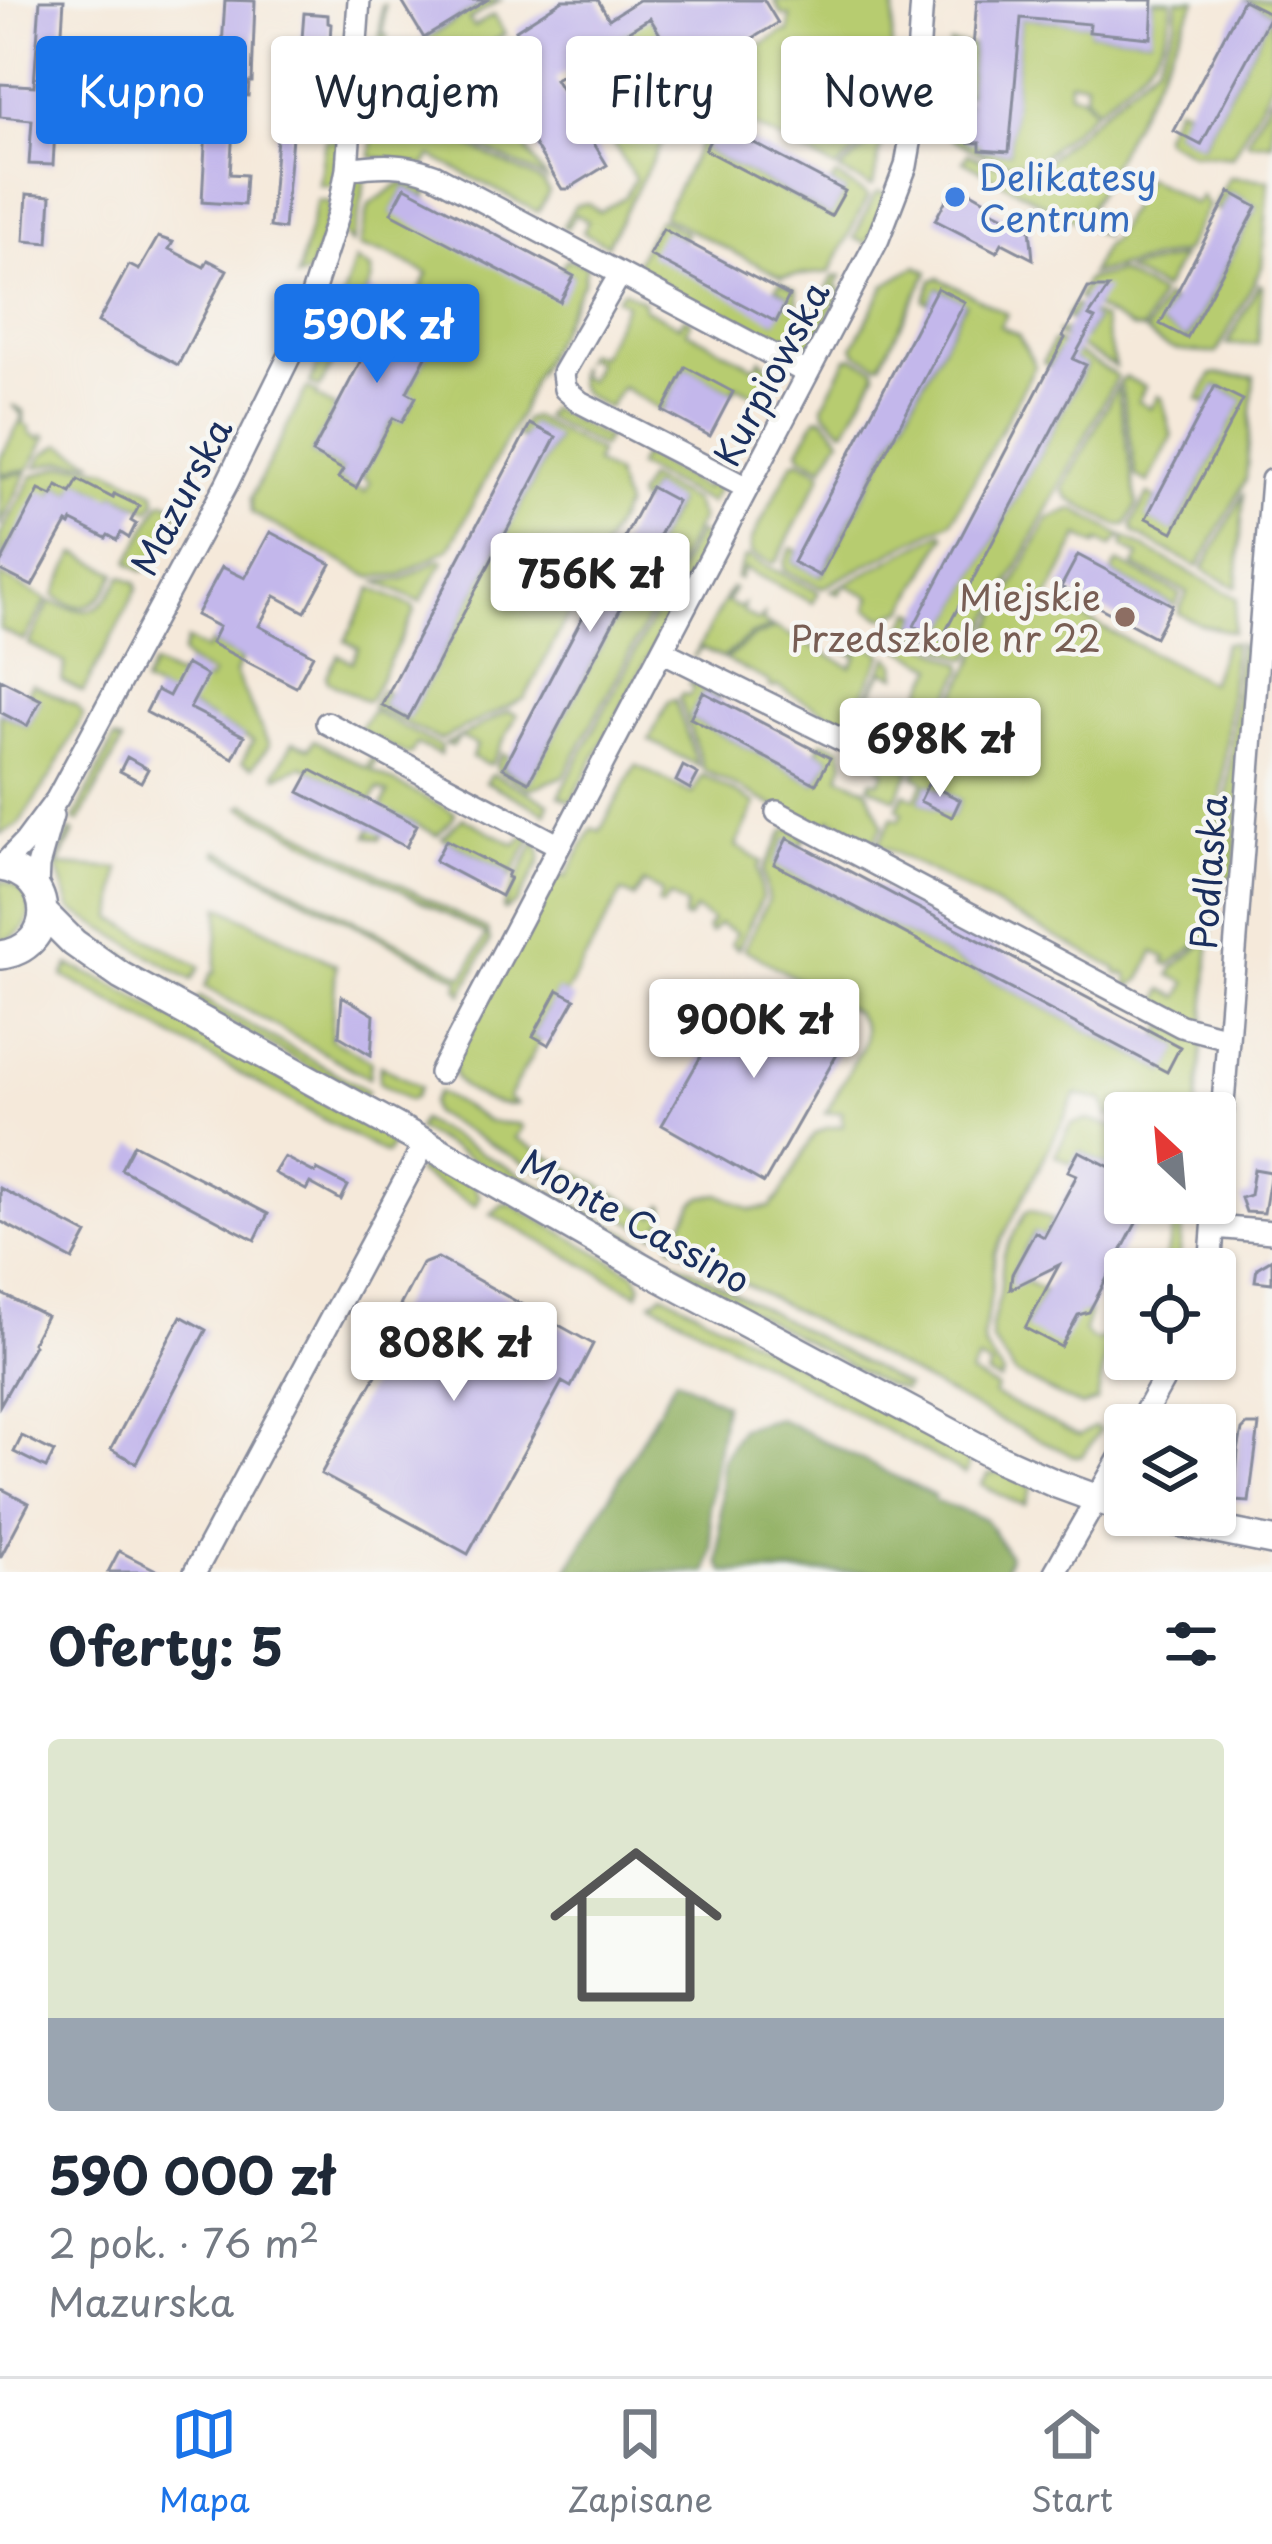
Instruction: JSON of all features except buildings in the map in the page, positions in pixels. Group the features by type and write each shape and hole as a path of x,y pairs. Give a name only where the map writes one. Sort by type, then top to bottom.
{"main road":[{"name":"Monte Cassino","path":"1,866 22,873 74,943 121,976 646,1270 1000,1459 1104,1502"},
{"path":"0,955 29,944 41,924 40,900"},
{"name":"Monte Cassino","path":"29,944 121,976"},
{"path":"1236,1533 1272,1540"}],"street":[{"name":"Mazurska","path":"1,866 26,842 57,799 292,352 327,253 347,169 359,0"},
{"name":"Kurpiowska","path":"440,1073 878,239 907,166 922,0"},
{"path":"347,169 392,164 434,175 807,373"},
{"path":"619,276 563,373 565,389 580,402 747,488"},
{"name":"Podlaska","path":"1212,1248 1272,480"},
{"path":"662,651 872,755"},
{"path":"327,722 558,845"},
{"name":"Mazurska","path":"40,900 38,866 57,799"},
{"path":"777,812 1181,1026 1228,1038"},
{"path":"195,1572 425,1143"},
{"path":"1215,1227 1272,1232"},
{"path":"1055,1572 1104,1486"}],"green space":[{"path":"487,0 500,0 469,20 474,27 493,15 505,34 502,36 431,36"},
{"path":"774,0 895,0 892,36 781,36 781,140 757,127 757,48 789,32 790,16 783,16"},
{"path":"1153,0 1172,0 1158,49 1097,109 1085,95 1086,82 1069,81 1069,93 1081,95 1094,111 1039,160 1002,161 963,144 980,143 980,150 1009,152 1021,18 1090,24 1090,32 1150,38"},
{"path":"1177,0 1196,0 1083,221 1103,236 963,161 968,153 988,163 1047,171 1042,164 1157,63 1176,22"},
{"path":"1244,0 1272,0 1272,82 1232,157 1192,153 1164,139 1163,134 1177,106 1186,109 1175,131 1202,145 1271,14"},
{"path":"385,5 383,35 387,36 380,36"},
{"path":"649,16 661,36 620,36"},
{"path":"1272,93 1272,143 1249,143 1247,140"},
{"path":"324,144 339,144 334,185 319,185"},
{"path":"372,144 467,144 544,183 549,192 538,212 431,156 424,166 371,157"},
{"path":"476,144 523,144 546,179"},
{"path":"614,144 661,144 607,245 583,232 588,221 575,214 567,228 563,226 575,205 588,203 599,212 625,197 635,179"},
{"path":"700,144 708,144 705,150 830,216 845,191 831,183 836,176 868,196 830,272 782,277 663,216"},
{"path":"789,144 864,144 836,169"},
{"path":"870,144 881,144 873,185 840,171"},
{"path":"365,172 352,244 342,233 356,177"},
{"path":"414,174 431,181 426,198 405,187 392,213 573,276 560,269 567,259 587,266 520,413 450,548 401,575 370,577 252,513 251,498 307,388 336,408 312,453 343,470 339,478 365,492 370,482 362,477 393,418 402,421 415,398 407,392 439,331 448,335 453,326 413,304 428,274 386,253 359,247 369,205"},
{"path":"1146,177 1195,204 1201,196 1208,206 1184,252 1090,274 1112,240"},
{"path":"1229,177 1269,180 1262,267 1217,353 1170,348 1146,332 1165,298 1171,302 1161,324 1188,338 1257,207 1230,192 1220,211 1214,207"},
{"path":"879,192 888,195 867,244 854,238"},
{"path":"317,200 330,205 322,240 309,273 297,278"},
{"path":"658,220 686,233 683,240 663,230 775,321 789,296 776,288 780,282 796,290 801,329 786,356 630,274"},
{"path":"1181,257 1163,290 1125,270"},
{"path":"355,260 371,270 372,279 355,315 378,328 365,352 344,342 320,388 310,383"},
{"path":"917,266 928,272 881,363 856,353 853,347 885,285"},
{"path":"1118,272 1160,295 1143,330 1078,298 1086,280"},
{"path":"841,276 836,287 841,290 811,349 800,343 833,277"},
{"path":"939,278 1007,314 1000,326 1018,335 1035,366 952,521 822,588 784,570 784,562 791,548 799,551 793,562 821,576 965,303 938,288 929,303 924,300 932,280"},
{"path":"1259,284 1258,344 1227,345"},
{"path":"623,290 643,301 644,308 680,326 684,318 691,320 687,331 755,367 761,359 772,370 759,397 736,385 733,392 686,368 663,411 622,387 608,408 584,394 578,383 577,376 578,368 578,375 588,381 597,363 587,358 581,362 587,353 600,356 626,304 616,298"},
{"path":"1074,305 1103,319 1115,367 1057,334 1069,330 1085,338 1095,320 1077,310 1071,320 1066,317"},
{"path":"1057,341 1117,376 970,658 965,659 904,626 913,611 920,614 914,626 941,639 1086,366 1059,351 1050,367 1043,362"},
{"path":"847,358 875,368 876,373 843,430 823,405"},
{"path":"1212,374 1254,377 1246,480 1198,567 1134,533 1132,524 1148,494 1156,499 1147,518 1174,531 1242,400 1216,386 1206,403 1198,399"},
{"path":"1126,377 1145,387 1138,401 1151,408 1158,396 1162,398 1172,437 1148,483 1136,476 1120,381"},
{"path":"1117,386 1137,505 1126,525 1117,525 1069,499 1063,490"},
{"path":"13,405 24,411 29,432 40,439 47,437 29,469 0,474 0,459 23,416"},
{"path":"549,408 607,438 602,447 544,417"},
{"path":"533,417 599,452 595,463 615,475 625,506 525,698 440,740 372,707 383,690 388,693 382,705 408,718 556,438 531,424 522,439 516,435 525,419"},
{"path":"823,417 841,438 823,467 799,450 816,418"},
{"path":"61,444 95,462 62,461 36,467 44,454"},
{"path":"642,455 705,489 710,481 721,482 710,503 637,466"},
{"path":"800,460 821,471 821,476 772,563 751,553 751,541 793,462"},
{"path":"79,465 108,469 155,492 156,500 150,510 115,494 110,503 101,492 79,481 71,493 57,486 13,538 0,564 0,536 33,476"},
{"path":"27,472 0,526 0,477"},
{"path":"647,478 693,501 701,519 564,776 530,789 498,771 496,765 502,753 509,757 503,769 529,782 677,502 651,487 642,503 638,501"},
{"path":"1244,493 1237,586 1235,587 1203,569"},
{"path":"165,501 178,512 149,568 143,571 129,561"},
{"path":"1074,509 1122,536 1111,547 1079,536 1048,599 1210,683 1225,643 1234,643 1211,935 1169,965 1164,962 1167,958 1154,952 1141,979 1128,988 1128,976 1117,969 878,844 893,817 899,820 903,813 897,808 905,793 915,799 924,782 914,775 1048,519","holes":["928,784 960,800 952,817 920,801"]},
{"path":"943,532 905,610 883,618 867,608 871,597 845,585 839,594 831,591"},
{"path":"698,533 711,539 571,802 559,796"},
{"path":"1124,537 1237,598 1233,632 1178,613 1187,592 1134,566 1139,556 1123,547"},
{"path":"75,554 116,573 98,599 83,606 54,595"},
{"path":"749,557 818,592 813,603 745,569 736,578"},
{"path":"444,561 420,602 378,582 403,579"},
{"path":"1118,562 1180,594 1175,606 1112,573"},
{"path":"0,575 47,600 24,641 0,629"},
{"path":"122,576 136,583 137,589 83,692 62,681 65,663 29,644 50,602 92,609 106,599"},
{"path":"372,588 415,611 366,701 326,677 338,655 352,662 359,648 345,641"},
{"path":"731,588 727,602 739,608 744,604 743,612 758,621 764,615 763,622 772,627 751,635 723,658 701,648 693,658"},
{"path":"776,628 851,667 857,657 845,651 847,647 859,653 863,644 883,653 848,724 725,660 752,638"},
{"path":"903,633 963,664 964,669 912,767 886,754 889,744 852,724 889,656 897,676 883,671 870,696 909,716 935,667 894,645"},
{"path":"187,640 206,650 211,643 242,659 235,673 269,745 253,767 242,762 253,741 221,724 209,745 213,719 144,684 153,665 179,677 182,672 202,683 209,681 212,675 182,654"},
{"path":"1239,644 1248,652 1234,877 1222,876"},
{"path":"701,676 724,688 718,699 703,692 690,718 816,784 830,758 817,751 822,741 841,748 844,762 839,776 867,789 883,825 874,841 831,819 820,829 704,770 679,697 689,696 694,687 689,684"},
{"path":"32,684 77,706 83,715 53,773 18,825 0,834 0,712 27,726 40,701 27,693"},
{"path":"675,700 698,766 649,740 669,701"},
{"path":"372,711 441,747 440,755 417,744 407,755 359,730"},
{"path":"509,711 517,715 491,764 472,757 477,745 460,737 453,746 446,744"},
{"path":"114,739 122,742 79,822 74,820"},
{"path":"314,740 367,768 373,757 377,759 371,770 455,813 453,819 437,835 393,813 380,839 367,836 388,793 378,789 371,802 302,766 277,776 293,742 309,748"},
{"path":"883,758 910,771 896,799 869,786 872,780 879,782 885,771 879,767"},
{"path":"636,765 692,794 703,775 756,804 736,846 762,862 758,868 762,898 738,949 731,944 736,933 719,924 710,933 707,928 712,920 695,910 688,919 683,918 686,906 670,896 662,906 658,904 662,892 644,883 634,898 622,892 566,994 558,991 533,1036 540,1041 508,1098 516,1104 485,1099 458,1081 455,1060 554,874 566,877 592,828 600,831"},
{"path":"492,774 549,803 546,813 486,782"},
{"path":"246,804 487,930 490,941 462,994 457,987 460,979 217,854 218,850 464,976 486,935 241,807"},
{"path":"463,818 516,845 525,834 532,837 510,878 508,872 442,838"},
{"path":"792,828 806,836 801,846 786,839 775,864 1166,1072 1179,1047 1159,1036 1164,1026 1203,1038 1198,1092 1104,1092 1104,1104 1076,1095 995,1253 983,1336 984,1346 1003,1375 1000,1381 987,1375 991,1367 978,1360 970,1374 997,1388 994,1395 1079,1436 1094,1427 1100,1430 1083,1456 988,1415 671,1244 702,1197 719,1194 751,1210 770,1207 814,1134 843,1126 841,1112 826,1113 863,1045 860,1020 855,1012 744,949 768,900 763,871 784,831"},
{"path":"70,831 74,833 58,865 119,869 114,919 200,967 192,980 71,910 56,864"},
{"path":"536,840 540,862 517,903 504,910 503,907"},
{"path":"0,880 22,892 30,911 22,929 0,941"},
{"path":"220,906 336,965 331,1039 371,1061 369,1078 205,987 215,973"},
{"path":"88,934 186,990 183,996 105,957 84,936"},
{"path":"1210,939 1204,1027 1158,1004 1163,989 1179,997 1187,983 1170,975 1174,967"},
{"path":"69,965 394,1140 386,1154 63,976"},
{"path":"199,997 368,1091 363,1098 195,1003"},
{"path":"380,1065 420,1087 415,1097 409,1100 379,1082"},
{"path":"438,1092 490,1122 519,1124 522,1127 515,1138 655,1216 665,1206 666,1215 655,1235 433,1113 431,1104"},
{"path":"421,1120 647,1244 633,1247 417,1129"},
{"path":"1088,1120 1104,1124 1104,1164 1080,1151 1072,1164 1055,1155 1071,1124"},
{"path":"435,1163 474,1185 480,1197 476,1206 417,1173 423,1164"},
{"path":"511,1204 636,1274 641,1286 638,1294 491,1214"},
{"path":"1030,1210 1053,1220 1044,1237 1034,1233 1012,1274 1019,1284 1025,1281 1045,1291 1026,1327 1090,1311 1084,1331 1099,1341 1104,1336 1097,1401 1082,1407 1015,1374 992,1340 1003,1255"},
{"path":"1174,1224 1183,1224 1180,1248 1168,1248"},
{"path":"667,1256 906,1386 903,1390 882,1383 672,1268"},
{"path":"663,1293 960,1451 968,1462 965,1474 652,1302"},
{"path":"676,1378 724,1404 709,1507 712,1549 707,1572 567,1572"},
{"path":"778,1418 934,1496 935,1501 985,1519 1009,1556 1004,1572 724,1572 719,1563 722,1460 741,1428"},
{"path":"1002,1472 1032,1487 1025,1505 981,1484 989,1474"}],"place":[{"name":"Delikatesy Centrum","path":"955,197"},
{"name":"Miejskie Przedszkole nr 22","path":"1125,617"}]}
